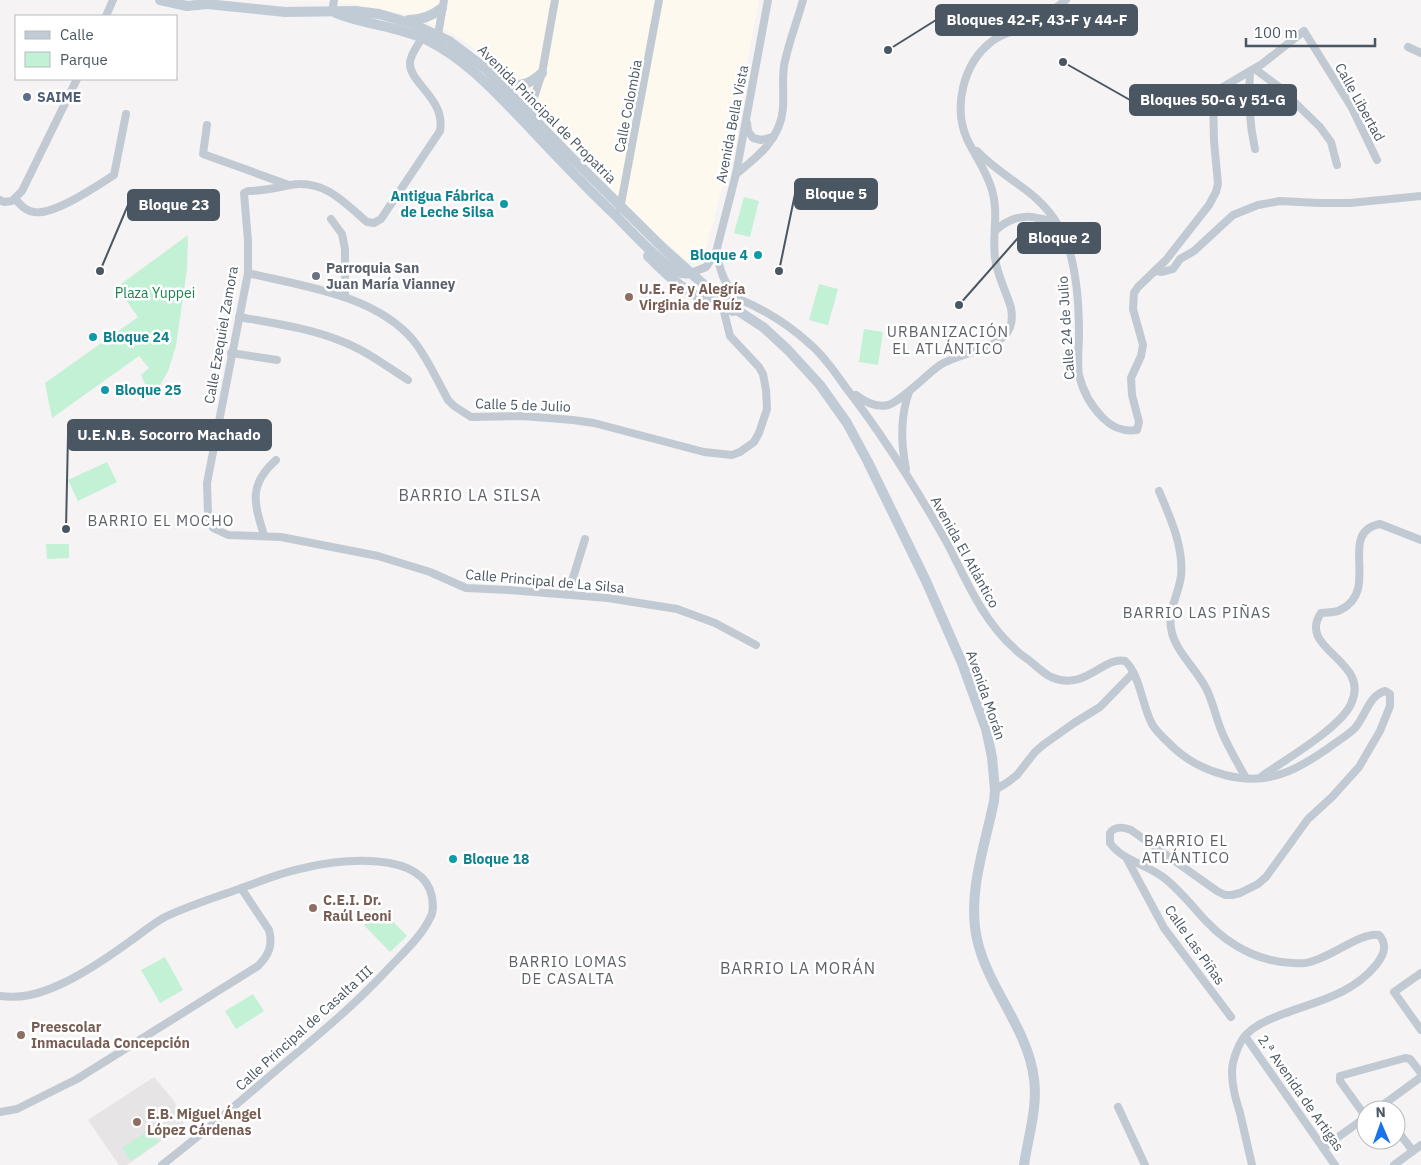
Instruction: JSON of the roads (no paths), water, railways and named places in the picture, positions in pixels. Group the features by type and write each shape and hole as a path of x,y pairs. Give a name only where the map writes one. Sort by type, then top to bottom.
{"main road":[{"name":"Avenida Principal de Propatria","path":"160,0 187,6 202,2 224,3 285,12 355,10 398,19 436,39 455,45 618,211 691,273"},
{"path":"398,19 412,20 431,16 443,4"},
{"name":"Avenida Principal de Propatria","path":"332,12 354,20 395,28 422,38 436,39"},
{"name":"Avenida Principal de Propatria","path":"482,72 496,79 526,118"},
{"path":"496,79 510,85 526,84 533,82 542,73"},
{"name":"Avenida Principal de Propatria","path":"618,211 630,229 669,266 685,274 691,273"},
{"name":"Avenida Morán","path":"630,229 635,243 667,276 700,299 747,315"},
{"name":"Avenida Morán","path":"691,273 720,299 763,327 788,350 820,386 847,423 926,581 962,663 986,729 992,757 995,790 977,881 977,939 988,973 1026,1046 1033,1069 1035,1091 1024,1165"},
{"path":"667,276 681,282 708,287"}],"street":[{"path":"106,15 113,0"},
{"path":"332,12 334,0"},
{"path":"526,118 542,73 554,0"},
{"name":"Calle Colombia","path":"618,211 660,0"},
{"name":"Avenida Bella Vista","path":"691,273 710,264 716,252 736,174 768,0"},
{"path":"736,174 748,165 775,137 780,125 783,109 783,78 786,55 803,0"},
{"path":"840,380 862,400 881,406 893,403 947,361 998,341 1010,328 1013,315 995,258 996,210 993,191 965,130 961,110 962,88 971,67 991,41 1011,31 1032,24 1066,0"},
{"path":"436,39 443,4"},
{"name":"Calle 24 de Julio","path":"972,146 980,155 1019,184 1049,210 1058,225 1067,241 1074,262 1078,295 1079,373 1083,388 1098,413 1112,426 1118,429 1137,430 1139,426 1131,378 1143,345 1135,318 1134,293 1188,232 1209,205 1216,192 1218,184 1213,98 1223,88 1252,70 1304,31"},
{"name":"Calle Libertad","path":"1304,31 1352,108 1377,160"},
{"path":"207,125 203,154 290,185 302,184 322,187 334,193 367,222 374,222 380,219 440,130 441,119 436,106 416,78 410,65 411,59 422,38"},
{"path":"1408,46 1421,54"},
{"path":"1255,149 1248,119 1248,96 1252,70 1279,87 1324,131 1331,142 1337,165"},
{"path":"0,200 4,202 14,200 22,191 78,80"},
{"path":"14,200 32,212 47,212 87,192 114,175 126,114"},
{"path":"746,114 748,131 753,138 761,140 775,137"},
{"name":"Calle Ezequiel Zamora","path":"213,528 208,514 208,483 231,353 248,273 248,241 244,193 276,189 290,185"},
{"path":"1155,271 1173,270 1180,259 1194,251 1233,215 1258,205 1280,201 1318,204 1350,203 1420,195"},
{"path":"995,230 1006,222 1020,217 1038,218 1058,225"},
{"path":"331,219 342,234 345,248 346,298"},
{"path":"716,252 728,288 738,297"},
{"name":"Calle 5 de Julio","path":"248,273 346,298 367,306 383,316 409,336 419,349 448,400 471,417 535,416 573,420 704,452 732,455 746,450 754,442 764,420 767,402 763,374 759,367 730,336 724,308"},
{"name":"Avenida El Atlántico","path":"708,287 738,297 770,313 813,346 874,424 907,474 979,605 996,629 1015,650 1050,676 1064,680 1084,677 1118,660 1125,661 1133,673"},
{"path":"239,317 307,331 342,341 365,352 408,380"},
{"path":"231,353 277,360"},
{"path":"907,474 902,435 909,390"},
{"path":"264,535 258,517 255,491 258,481 264,472 276,460"},
{"path":"1159,491 1175,531 1181,565 1180,578 1171,611 1174,641 1207,690 1222,733 1246,778"},
{"path":"1261,777 1329,728 1351,704 1354,694 1353,679 1348,668 1323,646 1316,627 1321,613 1339,611 1352,604 1356,597 1360,581 1358,546 1361,537 1371,527 1380,524 1421,540"},
{"name":"Calle Principal de La Silsa","path":"213,528 228,535 264,535 378,556 430,572 466,588 568,594 632,601 676,609 715,623 756,645"},
{"path":"568,594 585,539"},
{"path":"995,790 1008,782 1043,745 1100,707 1133,673 1153,725 1176,750 1188,759 1219,774 1246,778 1281,774 1320,754 1353,730 1376,696 1385,691 1390,694 1390,706 1380,731 1360,766 1332,797 1308,819 1275,865 1258,884 1240,893 1232,895 1217,891 1131,830 1125,828 1112,830 1110,833 1110,842 1118,852 1127,859 1159,874 1169,882 1227,941 1265,959 1288,962 1317,960 1368,934 1376,934 1381,937 1385,946 1383,955 1373,968 1344,992 1269,1020 1245,1036 1236,1057 1232,1078 1252,1165"},
{"name":"Calle Las Piñas","path":"1127,859 1164,928 1231,1017"},
{"name":"Calle Principal de Casalta III","path":"162,1165 196,1139 363,996 424,928 432,916 433,907 430,890 417,873 397,864 384,862 356,862 304,868 241,888"},
{"path":"0,996 30,996 58,986 102,960 162,919 216,896 241,888 271,936 270,950 266,959 258,966 71,1082 17,1108 0,1112"},
{"path":"1421,972 1394,992 1421,1030"},
{"name":"2.ª Avenida de Artigas","path":"1245,1036 1335,1165"},
{"path":"1356,1102 1340,1079 1342,1075 1405,1058 1410,1059 1421,1075 1390,1100"},
{"path":"1118,1107 1145,1165"},
{"path":"1323,1148 1356,1124"},
{"path":"1406,1141 1414,1151"},
{"path":"1400,1163 1421,1145"}],"place":[{"name":"Bloques 42-F, 43-F y 44-F","path":"888,50"},
{"name":"Bloques 50-G y 51-G","path":"1063,62"},
{"name":"SAIME","path":"27,97"},
{"name":"Antigua Fábrica de Leche Silsa","path":"504,204"},
{"name":"Bloque 4","path":"758,255"},
{"name":"Bloque 23","path":"100,271"},
{"name":"Bloque 5","path":"779,271"},
{"name":"Parroquia San Juan María Vianney","path":"316,276"},
{"name":"U.E. Fe y Alegría Virginia de Ruíz","path":"629,297"},
{"name":"Bloque 2","path":"959,305"},
{"name":"Bloque 24","path":"93,337"},
{"name":"Bloque 25","path":"105,390"},
{"name":"U.E.N.B. Socorro Machado","path":"66,529"},
{"name":"Bloque 18","path":"453,859"},
{"name":"C.E.I. Dr. Raúl Leoni","path":"313,908"},
{"name":"Preescolar Inmaculada Concepción","path":"21,1035"},
{"name":"E.B. Miguel Ángel López Cárdenas","path":"137,1122"}],"district":[{"name":"URBANIZACIÓN EL ATLÁNTICO","path":"948,340"},
{"name":"BARRIO LA SILSA","path":"470,495"},
{"name":"BARRIO EL MOCHO","path":"161,521"},
{"name":"BARRIO LAS PIÑAS","path":"1197,613"},
{"name":"BARRIO EL ATLÁNTICO","path":"1186,850"},
{"name":"BARRIO LA MORÁN","path":"798,968"},
{"name":"BARRIO LOMAS DE CASALTA","path":"568,970"}],"park label":[{"name":"Plaza Yuppei","path":"155,293"}]}
